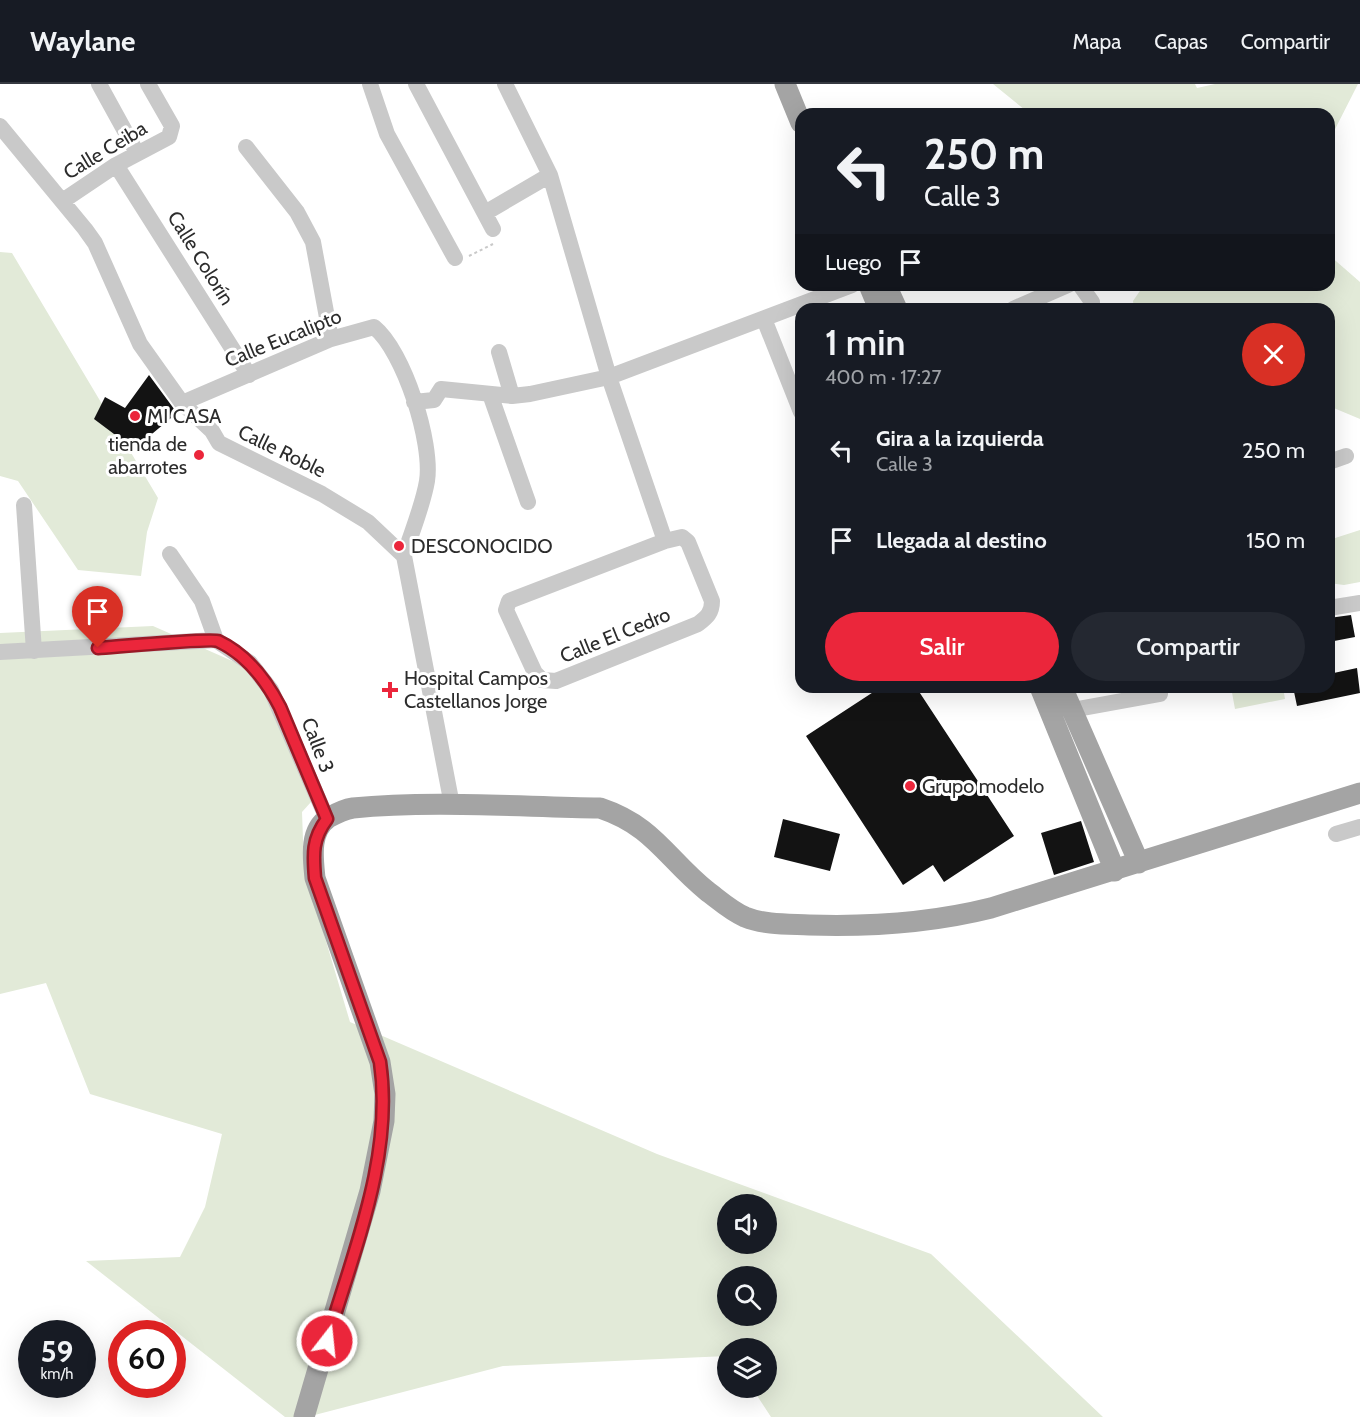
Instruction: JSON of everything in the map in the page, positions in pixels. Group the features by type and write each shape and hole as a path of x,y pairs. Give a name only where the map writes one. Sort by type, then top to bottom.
{"main road":[{"path":"785,84 795,108"},
{"path":"800,84 810,108"},
{"path":"1042,693 1115,872"},
{"path":"1065,693 1139,863"},
{"path":"304,1417 370,1191 385,1103 380,1062 315,878 312,848 318,831 327,819 351,808 452,805 600,808 622,815 641,826 702,887 746,917 768,923 876,926 949,919 1115,872 1360,793"}],"street":[{"path":"99,84 137,153"},
{"name":"Calle Ceiba","path":"64,201 116,165 169,137 172,126 148,84"},
{"path":"387,84 372,89 387,134 455,258"},
{"path":"416,84 493,229"},
{"path":"505,84 550,175 609,376 665,541"},
{"name":"Calle Roble","path":"0,126 64,201 95,243 140,344 182,403 212,431 219,443 322,494 368,522 404,555"},
{"path":"246,147 297,212 313,242 331,339"},
{"name":"Calle Colorín","path":"116,165 249,375"},
{"path":"485,213 550,175"},
{"path":"805,303 836,291"},
{"path":"1027,303 1054,291"},
{"path":"1084,291 1092,302"},
{"path":"414,402 434,400 441,389 512,396 609,376 795,307"},
{"path":"764,319 795,397"},
{"name":"Calle Eucalipto","path":"182,403 331,339 374,327 395,355 414,402 429,460 427,482 404,555"},
{"path":"499,352 512,396"},
{"path":"490,394 528,502"},
{"path":"1335,460 1346,456"},
{"path":"24,505 34,651"},
{"name":"Calle El Cedro","path":"682,537 688,542 712,601 712,610 705,618 698,624 556,681 542,680 534,673 506,610 509,601 665,541 682,537"},
{"path":"0,652 216,640 202,601 170,554"},
{"path":"404,555 452,805"},
{"path":"1335,607 1360,603"},
{"name":"Calle 3","path":"216,640 250,663 271,690 327,819"},
{"path":"1072,710 1160,694"},
{"path":"1336,834 1360,827"}],"path":[{"path":"455,258 462,261 497,242 493,229"}],"green space":[{"path":"993,84 1195,84 1197,88 1215,84 1358,84 1335,129 1335,108 1023,108"},
{"path":"0,252 12,253 158,498 147,532 141,576 78,570 18,481 0,476"},
{"path":"1335,260 1360,282 1360,419 1335,409 1335,303 1133,303 1140,291 1335,291"},
{"path":"1360,530 1360,582 1344,585 1335,584 1335,538"},
{"path":"153,626 255,671 320,792 302,812 304,867 350,1022 657,1154 767,1194 717,1194 717,1254 777,1254 777,1198 931,1254 1103,1417 771,1417 759,1398 777,1398 777,1338 717,1338 717,1356 503,1366 307,1417 285,1417 186,1339 186,1320 161,1320 86,1261 180,1257 205,1207 222,1134 90,1094 46,983 0,994 0,633"},
{"path":"1232,693 1284,693 1285,699 1235,709"}],"building":[{"name":"MI CASA","path":"149,375 177,413 134,449 94,419 105,397 125,408"},
{"path":"1351,615 1355,637 1335,641 1335,617"},
{"path":"1357,668 1360,693 1297,706 1294,693 1335,693 1335,673"},
{"name":"Grupo modelo","path":"872,693 920,693 1014,836 944,882 933,865 903,885 806,736"},
{"path":"783,819 840,834 830,871 774,857"},
{"path":"1081,821 1094,862 1054,875 1041,833"}],"place":[{"name":"MI CASA","path":"135,416"},
{"name":"tienda de abarrotes","path":"199,455"},
{"name":"DESCONOCIDO","path":"399,546"},
{"name":"Hospital Campos Castellanos Jorge","path":"390,690"},
{"name":"Grupo modelo","path":"910,786"}],"route":[{"path":"98,648 216,640 250,663 271,690 288,723 312,787 327,819 318,831 312,848 315,878 380,1062 385,1094 384,1121 370,1191 327,1341"}]}
